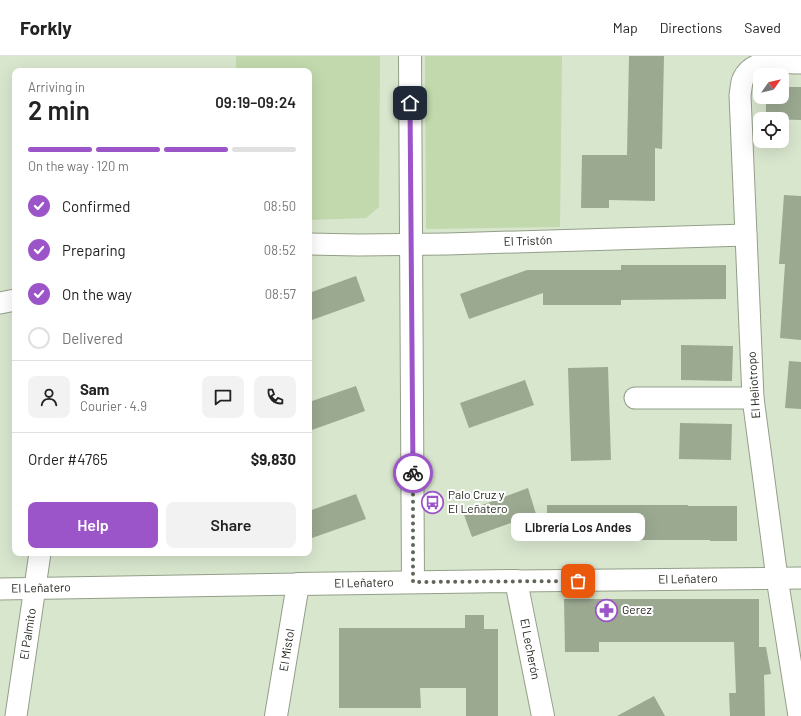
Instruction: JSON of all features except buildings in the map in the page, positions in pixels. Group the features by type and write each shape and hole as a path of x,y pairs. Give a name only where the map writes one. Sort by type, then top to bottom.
{"street":[{"path":"410,56 413,582"},
{"name":"El Heliotropo","path":"799,716 777,578 753,398 740,95 743,80 751,69 764,63 801,63"},
{"name":"El Tristón","path":"312,244 411,244 746,235"},
{"path":"0,304 12,301"},
{"path":"635,398 753,398"},
{"name":"El Palmito","path":"16,716 40,556"},
{"name":"El Leñatero","path":"0,589 413,582 801,578"},
{"name":"El Lecherón","path":"516,581 543,716"},
{"name":"El Mistol","path":"276,716 298,584"}],"green space":[{"path":"236,56 380,56 379,207 366,218 312,220 312,68 236,68"},
{"path":"425,56 562,56 560,227 426,229"}],"way so far":[{"path":"413,473 413,582 578,581"}],"place":[{"name":"Palo Cruz y El Leñatero","path":"433,502"},
{"name":"Librería Los Andes","path":"578,581"},
{"name":"Gerez","path":"606,610"}],"route":[{"path":"410,103 413,473"}]}
